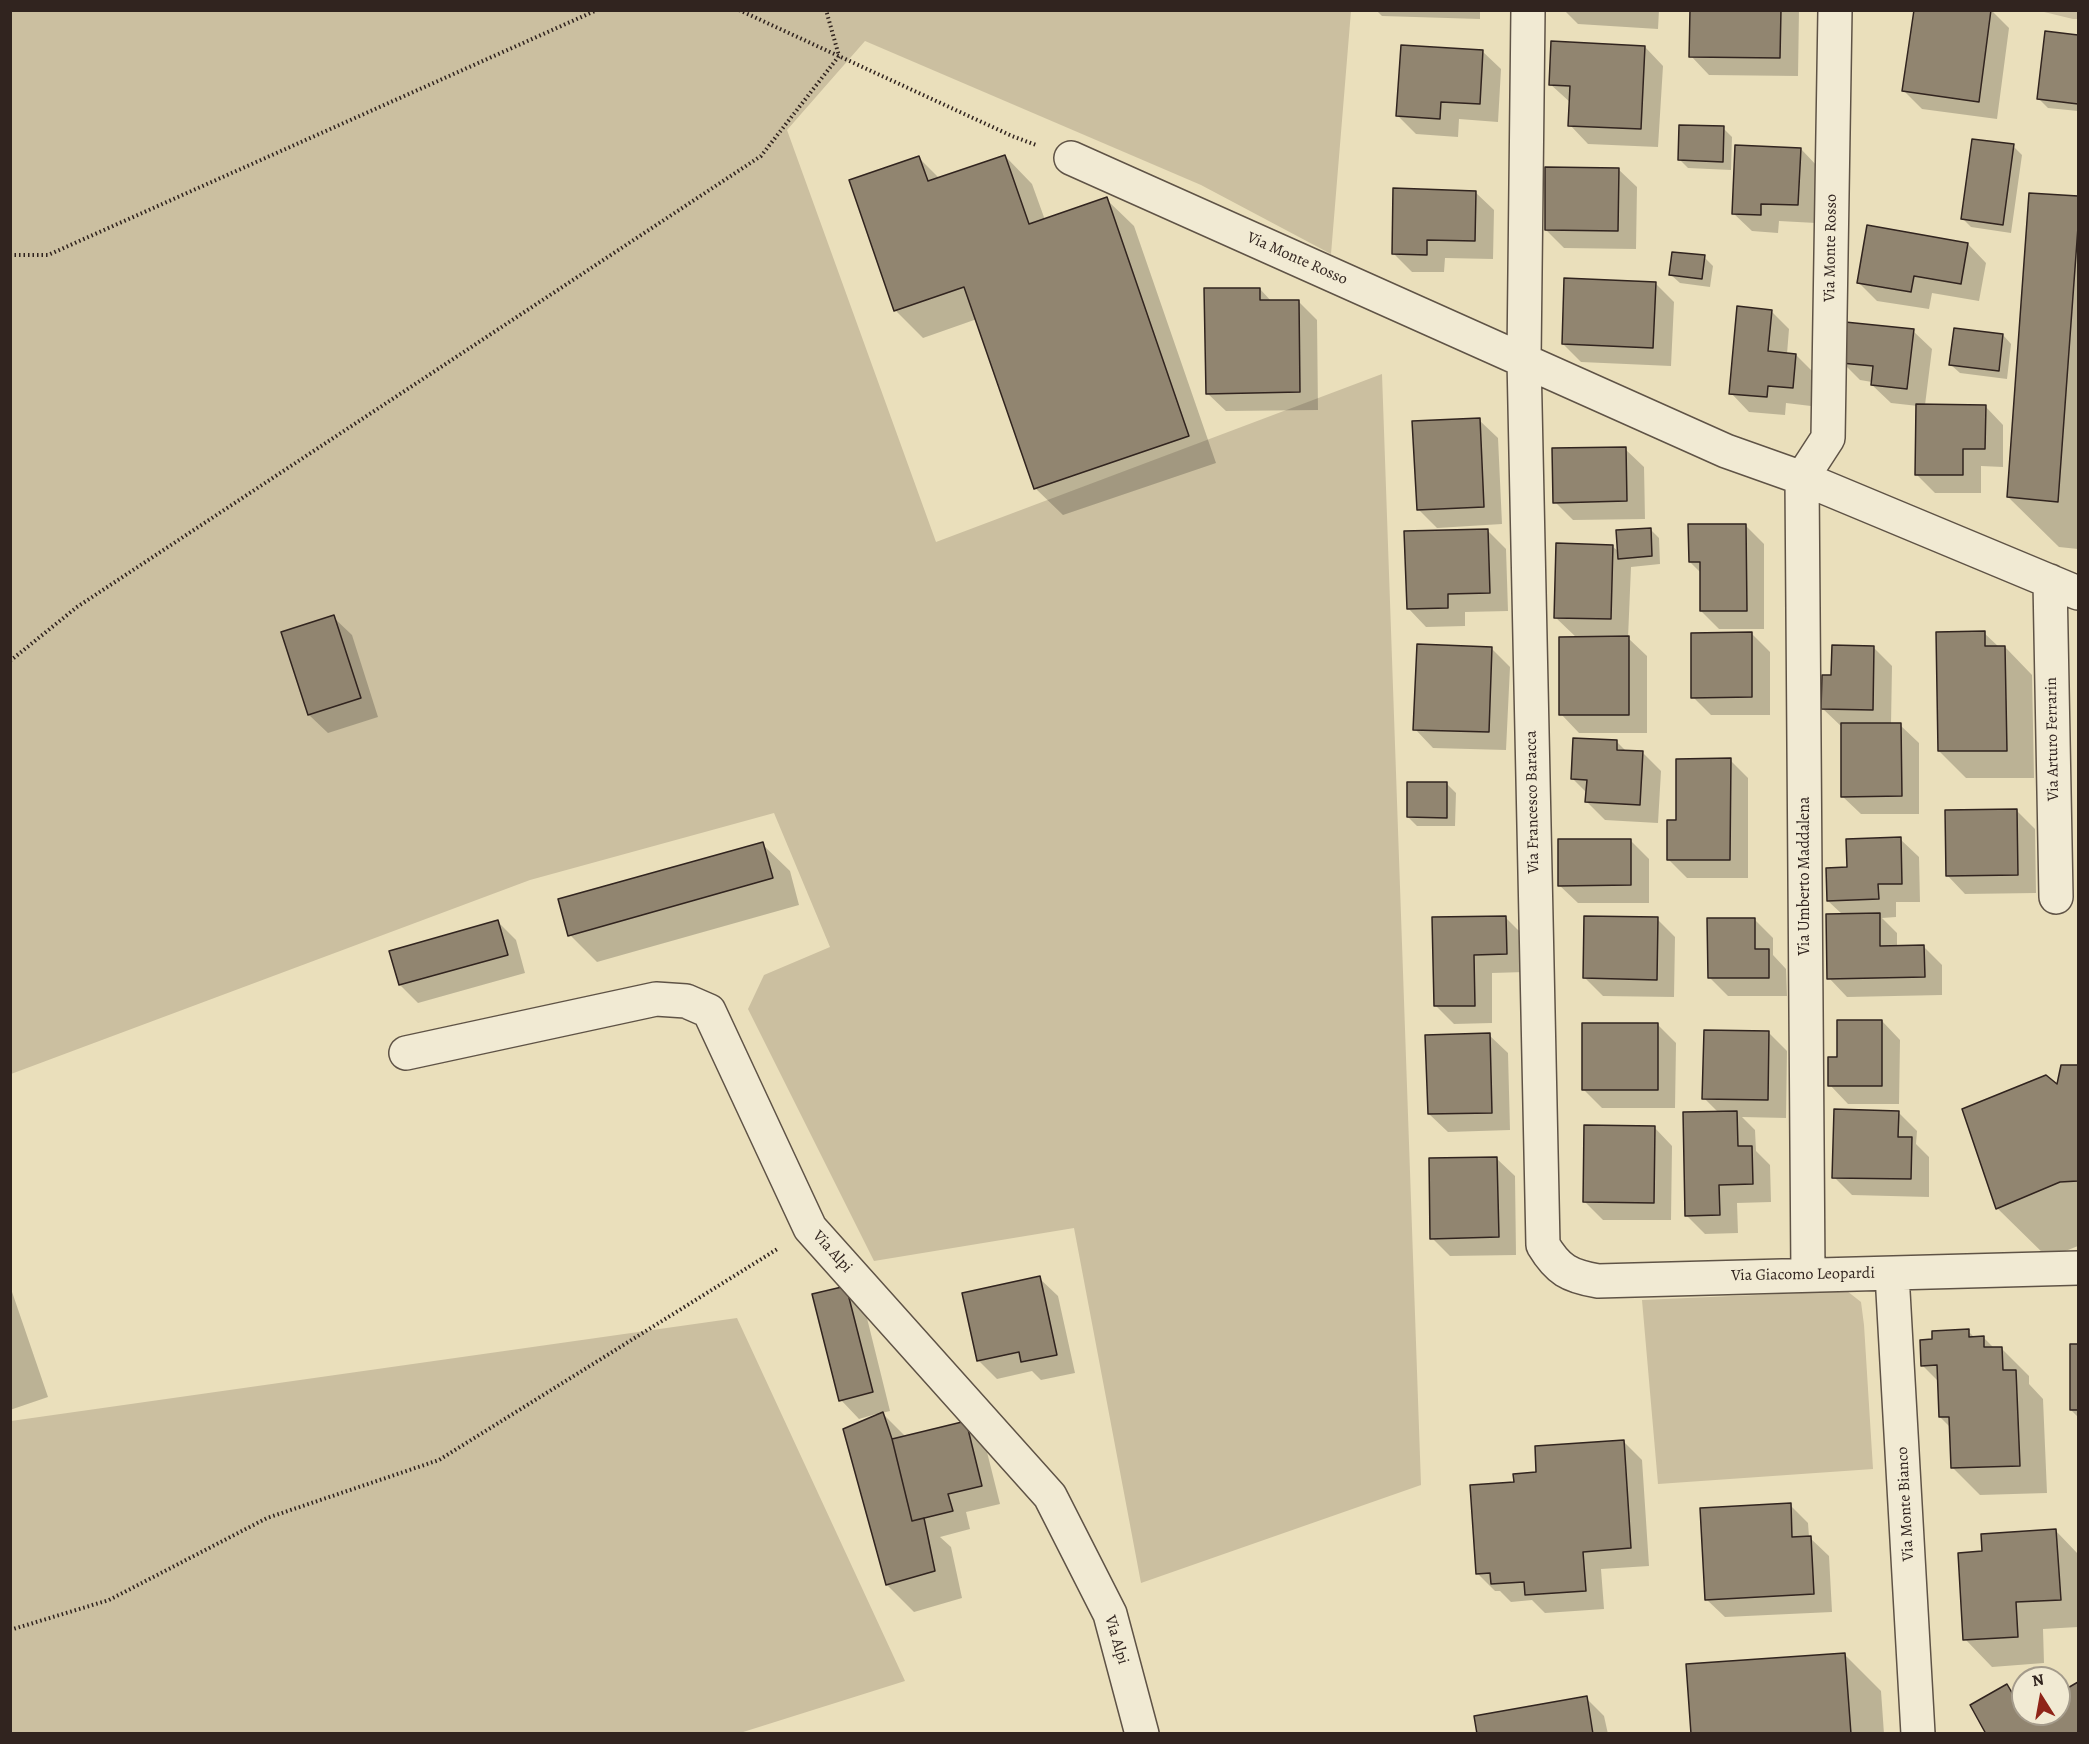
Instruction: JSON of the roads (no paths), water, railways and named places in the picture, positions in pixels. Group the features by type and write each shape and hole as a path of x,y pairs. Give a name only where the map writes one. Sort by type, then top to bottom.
{"street":[{"path":"1524,359 1528,10"},
{"name":"Via Monte Rosso","path":"1802,478 1828,438 1835,10"},
{"name":"Via Monte Rosso","path":"1071,158 1726,451 1802,478 2064,587"},
{"name":"Via Francesco Baracca","path":"1524,359 1543,1245"},
{"name":"Via Umberto Maddalena","path":"1802,478 1808,1275"},
{"name":"Via Arturo Ferrarin","path":"2056,897 2064,587"},
{"name":"Via Alpi","path":"406,1053 656,999 686,1001 709,1011 810,1228 1050,1496 1110,1614 1142,1734"},
{"name":"Via Giacomo Leopardi","path":"1543,1245 1562,1270 1579,1278 1598,1281 2079,1268"},
{"name":"Via Monte Bianco","path":"1892,1274 1918,1734"}]}
